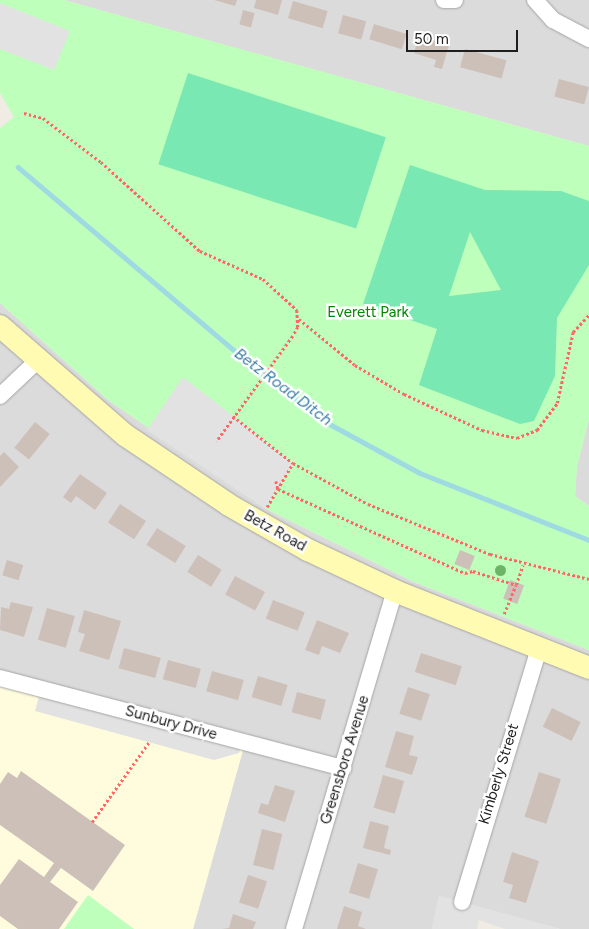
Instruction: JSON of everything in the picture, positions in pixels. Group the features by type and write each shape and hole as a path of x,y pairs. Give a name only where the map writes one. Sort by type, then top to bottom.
{"street":[{"path":"444,0 455,0"},
{"path":"535,0 552,20 589,39"},
{"name":"Betz Road","path":"0,326 37,360 126,435 196,484 308,550 395,591 589,668"},
{"path":"0,396 37,360"},
{"name":"Greensboro Avenue","path":"294,929 395,591"},
{"name":"Kimberly Street","path":"462,902 539,648"},
{"name":"Sunbury Drive","path":"0,678 343,768"}],"path":[{"path":"24,112 43,118 101,162 200,251 252,273 281,292 299,318 355,364 398,391 482,430 517,438 537,430 558,403 573,332 589,315"},
{"path":"217,441 248,394 279,355 299,318"},
{"path":"233,416 293,463 391,515 523,565 589,579"},
{"path":"266,510 293,463"},
{"path":"276,481 278,489"},
{"path":"278,489 465,573 473,571 516,585"},
{"path":"503,617 523,565"},
{"path":"92,822 149,742"}],"shaded area":[{"path":"64,0 589,0 589,146 149,24"},
{"path":"0,3 70,31 54,70 0,49"},
{"path":"0,303 108,400 266,509 414,582 589,650 589,929 560,929 439,896 432,929 193,929 245,743 0,678"},
{"path":"183,377 293,463 266,509 147,430"},
{"path":"589,419 589,506 575,496 577,466"},
{"path":"0,678 245,743 193,929 0,929"},
{"path":"41,689 242,742 239,753 214,760 35,711"},
{"path":"439,896 560,929 505,929 479,920 477,929 432,929"}],"green space":[{"name":"Everett Park","path":"0,0 64,0 589,146 589,419 577,466 575,496 589,506 589,650 414,582 266,509 108,400 0,303 0,128 14,117 0,93"},
{"path":"188,73 386,137 356,229 158,164"},
{"path":"410,165 485,190 561,191 589,201 589,265 557,318 555,376 534,421 520,424 419,385 437,329 363,304","holes":["470,232 501,290 449,296"]},
{"path":"88,895 134,929 64,929"}],"building":[{"path":"214,0 237,0 235,6"},
{"path":"256,0 282,0 278,15 254,8"},
{"path":"293,1 328,11 323,28 288,18"},
{"path":"243,10 255,13 251,27 239,25"},
{"path":"343,15 366,21 361,40 338,33"},
{"path":"374,24 407,34 402,49 369,39"},
{"path":"419,36 449,45 442,69 434,67 436,60 414,53"},
{"path":"465,49 507,60 502,78 460,67"},
{"path":"559,79 589,87 584,104 554,96"},
{"path":"35,422 50,434 29,460 14,448"},
{"path":"4,452 19,467 0,487 0,456"},
{"path":"80,474 107,493 95,510 76,496 71,503 63,497"},
{"path":"120,504 146,521 134,539 108,522"},
{"path":"157,528 186,546 175,563 146,545"},
{"path":"460,550 475,556 469,570 454,564"},
{"path":"198,555 222,570 211,587 187,572"},
{"path":"7,560 23,565 19,580 2,575"},
{"path":"235,576 265,592 255,611 225,595"},
{"path":"510,580 524,585 517,604 503,599"},
{"path":"273,600 305,612 298,631 266,619"},
{"path":"11,602 33,607 24,637 0,630 1,607 9,609"},
{"path":"47,608 75,616 66,648 38,640"},
{"path":"84,610 121,621 109,660 79,651 85,634 78,632"},
{"path":"317,620 349,633 340,653 322,646 319,655 305,650"},
{"path":"124,648 161,658 155,678 119,668"},
{"path":"421,653 462,666 456,685 415,672"},
{"path":"168,660 201,669 196,688 163,679"},
{"path":"212,671 244,680 238,700 206,691"},
{"path":"258,676 288,685 281,706 252,697"},
{"path":"408,687 430,694 421,721 399,714"},
{"path":"297,692 326,700 321,720 292,712"},
{"path":"552,708 581,722 572,741 543,727"},
{"path":"396,731 414,736 409,755 418,757 412,775 385,767"},
{"path":"21,771 125,845 93,891 61,868 50,882 78,902 59,929 18,929 0,916 0,885 19,859 44,877 54,863 0,825 0,784 8,772 17,778"},
{"path":"539,772 561,779 546,824 524,817"},
{"path":"383,775 404,781 395,814 374,808"},
{"path":"275,785 295,791 285,822 258,813 261,803 268,805"},
{"path":"370,821 389,826 384,848 391,850 390,855 363,848"},
{"path":"262,829 282,834 273,870 253,865"},
{"path":"512,852 539,861 526,903 509,898 513,885 503,882"},
{"path":"358,863 378,869 369,899 349,893"},
{"path":"248,875 267,881 258,909 239,903"},
{"path":"344,906 362,912 358,926 366,929 337,929"},
{"path":"233,914 256,922 253,929 222,929 229,928"}],"waterway":[{"name":"Betz Road Ditch","path":"18,167 237,353 326,422 420,473 589,540"}]}
